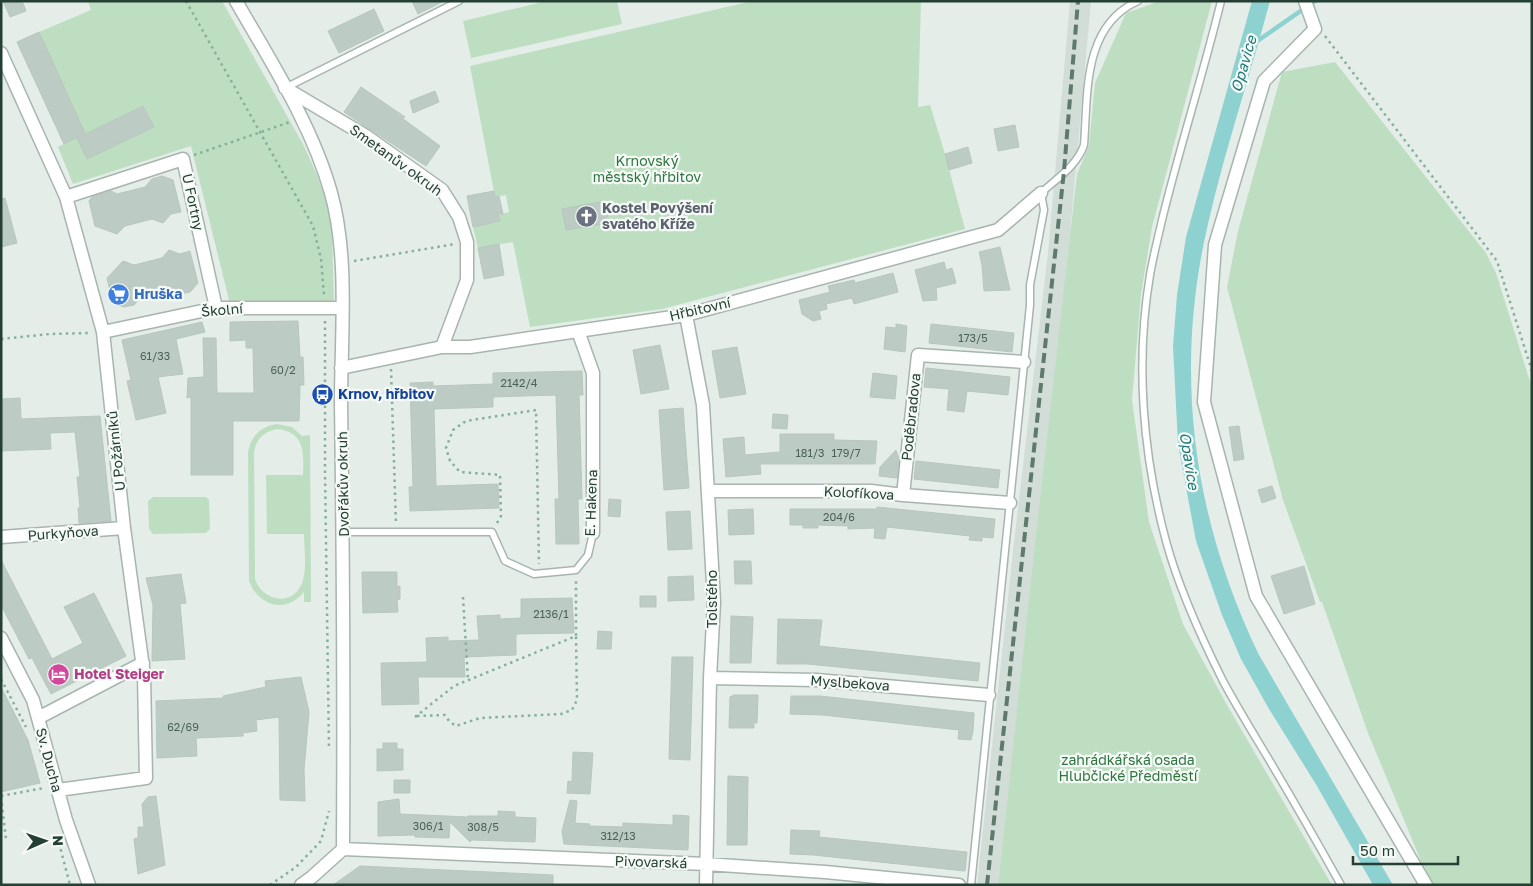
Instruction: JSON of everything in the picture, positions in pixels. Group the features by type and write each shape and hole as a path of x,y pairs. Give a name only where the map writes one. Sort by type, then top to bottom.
{"street":[{"name":"Smetanův okruh","path":"236,1 285,88 366,136 442,190 459,217 468,242 467,280 442,347"},
{"path":"1305,1 1314,24 1264,81 1215,245 1204,402 1256,596 1426,885"},
{"name":"U Požárníků","path":"1,53 66,196 103,332 124,528 144,674 146,778 58,790"},
{"name":"Dvořákův okruh","path":"285,88 323,167 338,221 342,308 344,850"},
{"name":"U Fortny","path":"66,196 183,159 216,308"},
{"name":"Hřbitovní","path":"341,368 442,347 470,347 686,315 998,230 1041,193"},
{"name":"Školní","path":"103,332 216,308 342,308"},
{"name":"Tolstého","path":"686,315 703,405 714,602 710,678 706,885"},
{"name":"E. Hakena","path":"578,331 593,372 593,532"},
{"name":"Poděbradova","path":"903,495 918,355 1024,362"},
{"name":"Kolofíkova","path":"708,491 871,491 1010,503"},
{"name":"Purkyňova","path":"1,537 124,528"},
{"name":"Sv. Ducha","path":"1,638 32,700 66,820 89,885"},
{"path":"38,718 143,663"},
{"name":"Myslbekova","path":"710,678 816,680 989,695"},
{"path":"301,885 315,881 344,850"},
{"name":"Pivovarská","path":"344,850 706,864 825,872 959,885"}],"lane":[{"path":"285,88 459,1"},
{"path":"971,885 1024,362 1030,285 1044,210 1041,193 1074,164 1084,145 1092,61 1099,38 1120,12 1138,1"},
{"path":"1220,1 1209,51 1173,175 1150,272 1144,315 1142,366 1144,413 1150,462 1166,543 1200,632 1229,690 1341,885"},
{"path":"344,532 492,532 505,561 534,574 576,570"},
{"name":"E. Hakena","path":"576,570 588,555 593,532"}],"path":[{"path":"186,1 312,226 321,259 326,308 325,472 329,759"},
{"path":"1314,24 1327,37 1497,261 1532,371"},
{"path":"183,159 301,118"},
{"path":"340,263 468,242"},
{"path":"1,338 103,332"},
{"path":"391,358 396,532"},
{"path":"492,532 501,516 500,475 460,472 450,461 446,448 453,430 466,421 536,410 539,573"},
{"path":"576,570 577,700 572,710 561,714 480,718 456,726 448,721 445,716 415,716 454,686 576,636"},
{"path":"463,597 468,680"},
{"path":"1,679 28,732"},
{"path":"6,839 1,797 44,788 46,797"},
{"path":"270,885 296,867 321,841 330,808"},
{"path":"58,841 70,885"}],"shaded area":[{"path":"1070,1 1091,1 1068,256 998,885 977,885 1014,542 1048,253"}],"green space":[{"path":"88,1 222,1 303,144 317,175 326,201 332,232 334,302 230,304 191,146 73,184 58,147 77,137 87,159 154,127 143,106 85,134 39,32 91,10"},
{"path":"547,1 617,1 622,24 471,58 463,21"},
{"name":"Krnovský městský hřbitov","path":"753,1 921,1 918,107 930,105 965,229 662,309 530,327 513,242 478,248 473,227 500,221 498,215 509,212 506,195 495,197 470,66"},
{"name":"zahrádkářská osada Hlubčické Předměstí","path":"1160,1 1212,1 1152,227 1141,294 1132,400 1149,522 1183,624 1227,705 1332,885 998,885 1077,174 1089,146 1095,83 1126,13"},
{"path":"1335,62 1486,253 1496,273 1532,388 1532,885 1434,885 1421,861 1368,733 1322,602 1320,602 1283,500 1227,287 1238,231 1282,72"},
{"path":"277,424 292,427 302,436 310,435 311,602 304,602 304,592 297,599 289,603 273,604 259,596 249,581 248,452 251,441 257,433 271,425","holes":["277,429 293,434 301,445 303,452 303,475 266,475 267,534 304,534 305,569 303,580 294,595 279,599 265,593 255,579 254,453 258,440 264,434"]},
{"path":"153,497 206,497 209,500 210,529 206,533 153,534 149,529 148,501"}],"water":[{"name":"Opavice","path":"1252,1 1270,1 1215,196 1197,280 1192,335 1191,390 1196,444 1205,498 1218,551 1236,603 1259,655 1393,885 1373,885 1317,786 1269,709 1241,659 1222,615 1196,541 1178,444 1173,346 1177,295 1186,237"}],"building":[{"path":"3,1 22,1 26,11 10,17"},
{"path":"412,1 444,1 418,14"},
{"path":"374,9 384,31 339,53 328,31"},
{"path":"39,32 85,133 64,144 17,42"},
{"path":"361,87 405,117 402,118 440,146 426,166 344,112"},
{"path":"435,91 439,102 413,113 410,101"},
{"path":"143,106 154,127 87,159 77,138"},
{"path":"1015,125 1019,147 998,151 994,129"},
{"path":"968,147 972,163 949,170 945,154"},
{"path":"162,176 173,180 181,212 171,214 163,223 152,219 125,226 117,234 95,226 89,201 92,197 111,191 117,194 145,187 152,179"},
{"path":"494,191 495,197 499,196 503,214 498,214 500,221 473,227 467,196"},
{"path":"5,198 17,243 1,247 1,199"},
{"name":"Kostel Povýšení svatého Kříže","path":"599,202 611,210 603,224 566,230 562,209"},
{"path":"499,244 504,275 484,279 478,248"},
{"path":"1000,247 1010,290 984,291 979,252"},
{"path":"169,250 180,254 190,251 198,283 190,292 180,294 169,290 141,297 134,305 124,307 113,303 107,278 123,261 134,265 162,258"},
{"path":"944,262 946,270 952,268 956,283 936,288 937,300 923,301 915,270"},
{"path":"893,273 898,292 854,304 852,298 826,304 827,309 819,311 821,319 813,321 802,314 799,300 830,292 828,286 854,280 855,283"},
{"path":"298,321 300,357 303,357 304,385 300,385 299,421 233,421 233,475 191,475 191,397 187,398 188,378 204,377 203,338 216,338 217,393 254,393 253,348 246,348 246,340 230,341 230,322"},
{"path":"202,322 205,332 176,339 183,374 158,377 166,413 136,420 127,381 131,380 122,340"},
{"path":"896,324 907,326 905,352 884,349 886,327 896,328"},
{"path":"931,324 1014,333 1012,352 929,343"},
{"path":"660,345 669,389 641,394 633,350"},
{"path":"737,347 746,394 720,398 712,351"},
{"path":"926,368 1010,377 1008,395 967,391 964,412 947,410 949,389 924,387"},
{"path":"582,371 583,395 579,395 582,499 578,499 579,544 556,544 555,499 559,499 556,395 493,397 493,407 434,409 436,486 498,484 499,508 410,511 409,487 413,487 410,383 433,382 433,386 493,384 493,373"},
{"path":"873,373 897,376 895,399 870,397"},
{"path":"20,398 21,419 100,416 111,521 79,523 78,508 80,508 77,477 80,477 75,432 50,433 51,449 1,451 1,399"},
{"path":"683,408 689,488 664,490 659,410"},
{"path":"773,414 788,415 787,429 772,428"},
{"path":"1239,426 1244,459 1234,461 1229,427"},
{"path":"780,434 834,434 834,440 877,441 875,464 760,464 761,474 726,477 723,439 744,437 745,455 780,452"},
{"path":"896,450 899,459 897,478 879,476 880,467"},
{"path":"916,461 1000,470 998,488 914,479"},
{"path":"1272,486 1276,498 1262,503 1258,490"},
{"path":"609,499 621,500 620,517 608,516"},
{"path":"877,507 995,519 993,538 982,537 982,541 969,540 970,536 887,527 885,539 874,538 875,528 848,529 848,526 818,525 818,528 803,528 803,525 790,525 790,509 877,509"},
{"path":"753,509 754,534 729,535 728,510"},
{"path":"690,511 692,549 668,550 666,512"},
{"path":"1,560 52,659 83,643 64,607 94,593 126,656 51,694 32,658 29,659 1,605"},
{"path":"734,561 751,561 752,584 735,584"},
{"path":"1304,566 1315,604 1284,614 1271,576"},
{"path":"362,572 397,572 397,587 400,586 400,599 397,600 398,612 363,613"},
{"path":"181,574 186,603 180,604 185,659 152,661 153,605 146,578"},
{"path":"693,576 694,600 668,601 668,577"},
{"path":"640,596 656,596 656,607 640,607"},
{"path":"572,598 574,633 516,634 516,655 464,657 465,677 418,677 419,704 382,705 381,663 427,662 426,638 448,637 448,641 479,640 477,616 500,615 500,619 521,618 521,599"},
{"path":"731,616 753,617 751,663 730,663"},
{"path":"778,619 822,620 819,646 980,663 978,681 808,664 777,664"},
{"path":"598,631 612,632 611,649 597,649"},
{"path":"672,657 693,657 690,760 669,759"},
{"path":"301,677 309,712 304,770 305,801 280,800 279,717 256,720 257,731 243,733 243,736 196,738 197,756 157,758 156,701 224,698 223,696 266,687 265,681"},
{"path":"1,687 28,740 40,783 1,792"},
{"path":"734,695 758,695 757,723 754,723 754,728 729,728 730,697"},
{"path":"791,696 820,696 974,713 973,731 971,740 958,739 959,730 823,715 790,714"},
{"path":"383,743 397,743 397,749 403,749 403,770 377,771 377,749 383,749"},
{"path":"573,752 593,753 590,794 567,793 568,781 572,782"},
{"path":"728,776 748,777 747,845 727,845"},
{"path":"394,780 410,780 410,793 394,793"},
{"path":"156,796 165,865 138,874 134,839 138,838 138,827 144,827 142,804 148,797"},
{"path":"399,799 400,814 468,817 498,816 498,811 515,812 515,817 536,818 535,842 472,840 470,842 450,822 449,838 415,837 415,835 378,836 378,802"},
{"path":"570,800 577,801 575,823 590,824 589,826 623,827 623,823 673,825 673,815 689,816 688,850 564,844 562,831"},
{"path":"791,830 820,831 819,837 967,852 965,871 790,854"},
{"path":"360,866 553,875 553,885 333,885"}],"waterway":[{"name":"Opavice","path":"1256,42 1315,1"}],"railway":[{"path":"987,885 1064,171 1078,1"}],"place":[{"name":"Kostel Povýšení svatého Kříže","path":"586,216"},
{"name":"Hruška","path":"118,294"},
{"name":"Krnov, hřbitov","path":"322,394"},
{"name":"Hotel Steiger","path":"58,674"}]}
